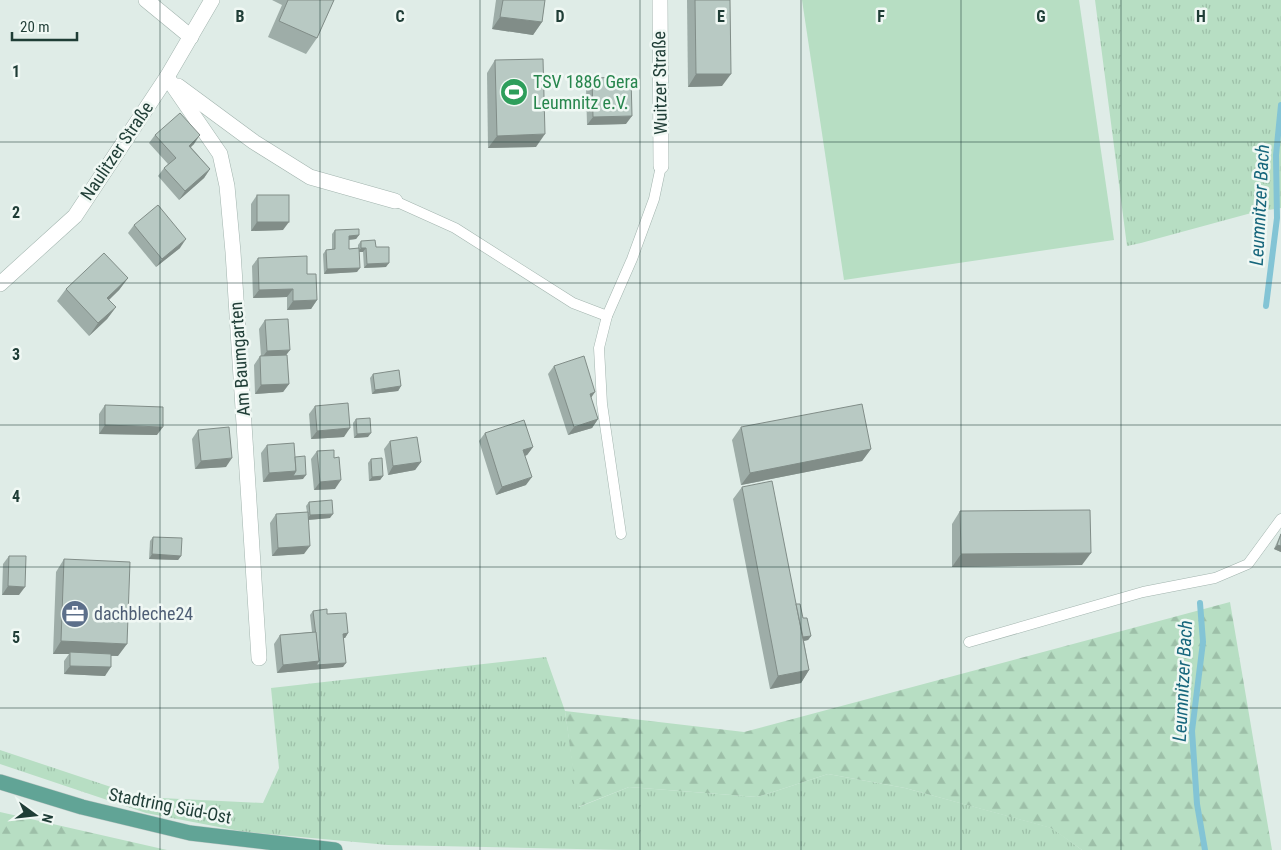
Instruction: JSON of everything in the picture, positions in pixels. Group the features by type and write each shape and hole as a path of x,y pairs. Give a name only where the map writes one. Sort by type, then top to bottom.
{"main road":[{"name":"Stadtring Süd-Ost","path":"0,782 82,807 190,832 335,850"}],"street":[{"path":"146,0 190,36"},
{"name":"Naulitzer Straße","path":"0,284 74,216 167,77 212,0"},
{"name":"Wuitzer Straße","path":"660,0 661,166"},
{"path":"167,77 254,142 310,177 395,201"},
{"name":"Am Baumgarten","path":"167,77 220,154 227,186 233,252 259,658"}],"lane":[{"path":"621,534 602,404 599,348 607,316 632,259 654,199 661,166"},
{"path":"395,201 455,228 573,303 607,316"},
{"path":"968,642 1142,592 1215,578 1248,564 1281,519"}],"green space":[{"path":"802,0 1079,0 1114,240 844,280"},
{"path":"1095,0 1281,0 1281,208 1255,212 1127,246"},
{"path":"1230,602 1272,850 1082,850 1051,828 905,788 828,774 757,797 629,787 578,807 565,711 744,732"},
{"path":"546,657 565,711 579,807 629,787 757,797 828,774 905,788 1052,828 1082,850 623,850 388,845 245,832 146,813 0,764 0,750 141,797 263,803 279,768 271,688"},
{"path":"0,812 167,850 0,850"}],"building":[{"path":"288,0 334,0 317,38 279,21"},
{"path":"503,0 545,0 542,22 500,17"},
{"path":"695,0 730,0 731,74 696,74"},
{"path":"543,59 545,134 497,136 495,60"},
{"path":"631,77 632,116 593,117 592,78"},
{"path":"180,113 200,135 189,146 210,169 185,191 164,168 176,158 155,135"},
{"path":"257,195 289,195 289,222 257,222"},
{"path":"158,205 186,239 162,259 134,225"},
{"path":"359,229 359,235 349,236 349,249 359,248 360,268 327,269 326,250 335,249 335,230"},
{"path":"375,240 376,247 389,247 389,263 367,264 366,248 361,248 361,241"},
{"path":"104,253 128,278 107,298 116,307 98,323 66,289"},
{"path":"307,256 307,274 316,274 317,300 293,301 293,289 259,290 258,258"},
{"path":"288,319 290,350 267,351 265,320"},
{"path":"287,355 289,384 261,385 260,356"},
{"path":"584,356 595,392 590,394 598,419 574,427 554,366"},
{"path":"399,370 401,386 375,390 373,374"},
{"path":"348,403 350,428 317,431 315,406"},
{"path":"862,404 871,449 750,473 741,427"},
{"path":"105,405 163,407 163,427 105,425"},
{"path":"370,418 371,433 357,434 356,419"},
{"path":"524,420 533,447 523,450 532,477 502,487 485,433"},
{"path":"229,427 232,458 201,461 198,430"},
{"path":"417,437 421,462 393,466 390,441"},
{"path":"294,443 296,471 269,473 267,445"},
{"path":"334,450 334,458 339,457 341,480 320,482 317,451"},
{"path":"305,456 306,475 293,476 296,471 295,457"},
{"path":"382,458 383,476 372,477 371,459"},
{"path":"772,481 809,670 778,676 742,487"},
{"path":"332,500 333,514 310,515 309,502"},
{"path":"1090,510 1091,553 961,554 960,511"},
{"path":"308,512 310,546 278,548 276,514"},
{"path":"1281,534 1281,546 1277,545"},
{"path":"153,537 182,538 181,556 152,554"},
{"path":"9,556 26,556 25,587 8,586"},
{"path":"64,559 130,562 127,644 61,641"},
{"path":"796,604 800,604 803,618 807,618 811,636 803,637"},
{"path":"327,609 327,614 346,613 348,633 343,634 346,663 316,665 319,661 313,611"},
{"path":"316,632 319,661 283,665 280,635"},
{"path":"70,652 111,654 111,667 70,666"}],"waterway":[{"name":"Leumnitzer Bach","path":"1266,306 1277,218 1276,155 1281,105"},
{"name":"Leumnitzer Bach","path":"1200,603 1203,642 1192,731 1197,804 1205,850"}],"place":[{"name":"TSV 1886 Gera Leumnitz e.V.","path":"514,92"},
{"name":"dachbleche24","path":"75,614"}]}
